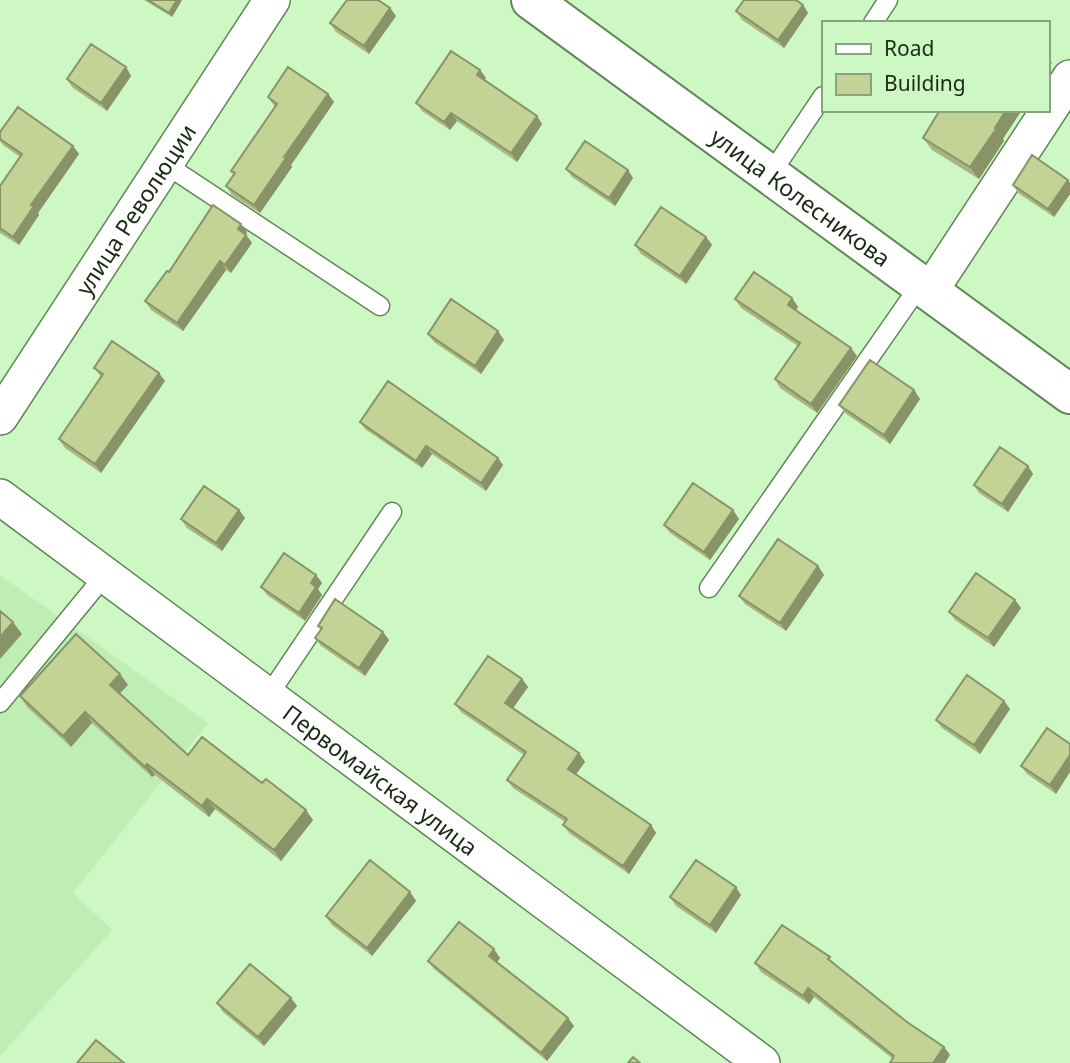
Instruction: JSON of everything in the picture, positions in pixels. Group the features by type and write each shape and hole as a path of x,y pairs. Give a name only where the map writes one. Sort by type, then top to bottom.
{"street":[{"name":"улица Революции","path":"0,417 272,0"},
{"name":"улица Колесникова","path":"531,0 1070,394"},
{"path":"1049,108 1070,78"},
{"path":"925,288 1047,112"},
{"name":"Первомайская улица","path":"0,497 762,1063"}],"lane":[{"path":"874,21 888,0"},
{"path":"770,175 822,97"},
{"path":"165,164 380,306"},
{"path":"709,588 925,288"},
{"path":"268,696 392,512"},
{"path":"0,703 105,575"}],"shaded area":[{"path":"0,575 208,723 73,893 112,930 0,1056"}],"building":[{"path":"148,0 177,0 169,13"},
{"path":"347,0 378,0 390,8 364,46 330,23"},
{"path":"744,0 796,0 803,5 778,40 736,11"},
{"path":"91,44 126,67 101,103 67,79"},
{"path":"451,51 480,70 477,75 537,116 511,153 451,113 444,122 416,103"},
{"path":"288,67 328,94 254,205 226,186 235,173 231,171 277,104 268,97"},
{"path":"18,107 73,146 31,205 34,206 13,237 0,228 0,186 22,154 0,139 0,132"},
{"path":"939,112 1005,112 970,167 923,138"},
{"path":"585,141 628,170 609,198 566,169"},
{"path":"1032,155 1068,180 1048,209 1013,185"},
{"path":"213,205 241,224 238,229 246,235 225,265 220,261 177,323 145,301 167,271 169,272"},
{"path":"661,207 706,237 680,276 635,245"},
{"path":"754,272 792,298 788,305 851,348 811,404 775,379 800,343 735,299"},
{"path":"451,299 498,331 475,366 428,334"},
{"path":"112,341 159,373 95,464 59,439 103,374 94,368"},
{"path":"870,360 914,390 884,435 839,405"},
{"path":"388,381 498,458 481,483 426,446 416,461 360,422"},
{"path":"1000,447 1028,466 1002,504 974,485"},
{"path":"693,483 733,510 704,552 664,525"},
{"path":"204,486 239,510 216,543 181,519"},
{"path":"778,539 818,566 780,623 739,596"},
{"path":"284,553 316,575 311,583 316,587 299,613 261,587"},
{"path":"976,573 1015,600 988,638 949,612"},
{"path":"335,599 383,632 359,668 315,638 322,628 318,626"},
{"path":"0,611 13,622 0,637"},
{"path":"76,634 120,674 110,685 188,755 202,737 262,783 266,779 306,810 274,850 207,799 202,806 147,764 145,767 85,712 63,736 20,696"},
{"path":"488,656 522,679 505,703 579,753 568,769 651,825 623,866 563,825 567,819 507,780 526,752 455,704"},
{"path":"967,675 1004,701 974,745 936,720"},
{"path":"1047,728 1070,744 1070,755 1050,785 1021,766"},
{"path":"370,860 410,892 367,948 326,916"},
{"path":"696,860 736,887 710,925 670,897"},
{"path":"459,922 494,949 489,956 568,1018 541,1053 428,961"},
{"path":"782,925 830,957 828,959 907,1022 944,1047 933,1063 890,1063 894,1056 808,988 803,996 755,963"},
{"path":"250,964 291,998 258,1037 217,1003"},
{"path":"96,1040 124,1063 77,1063"},
{"path":"633,1057 640,1063 628,1063"}]}
